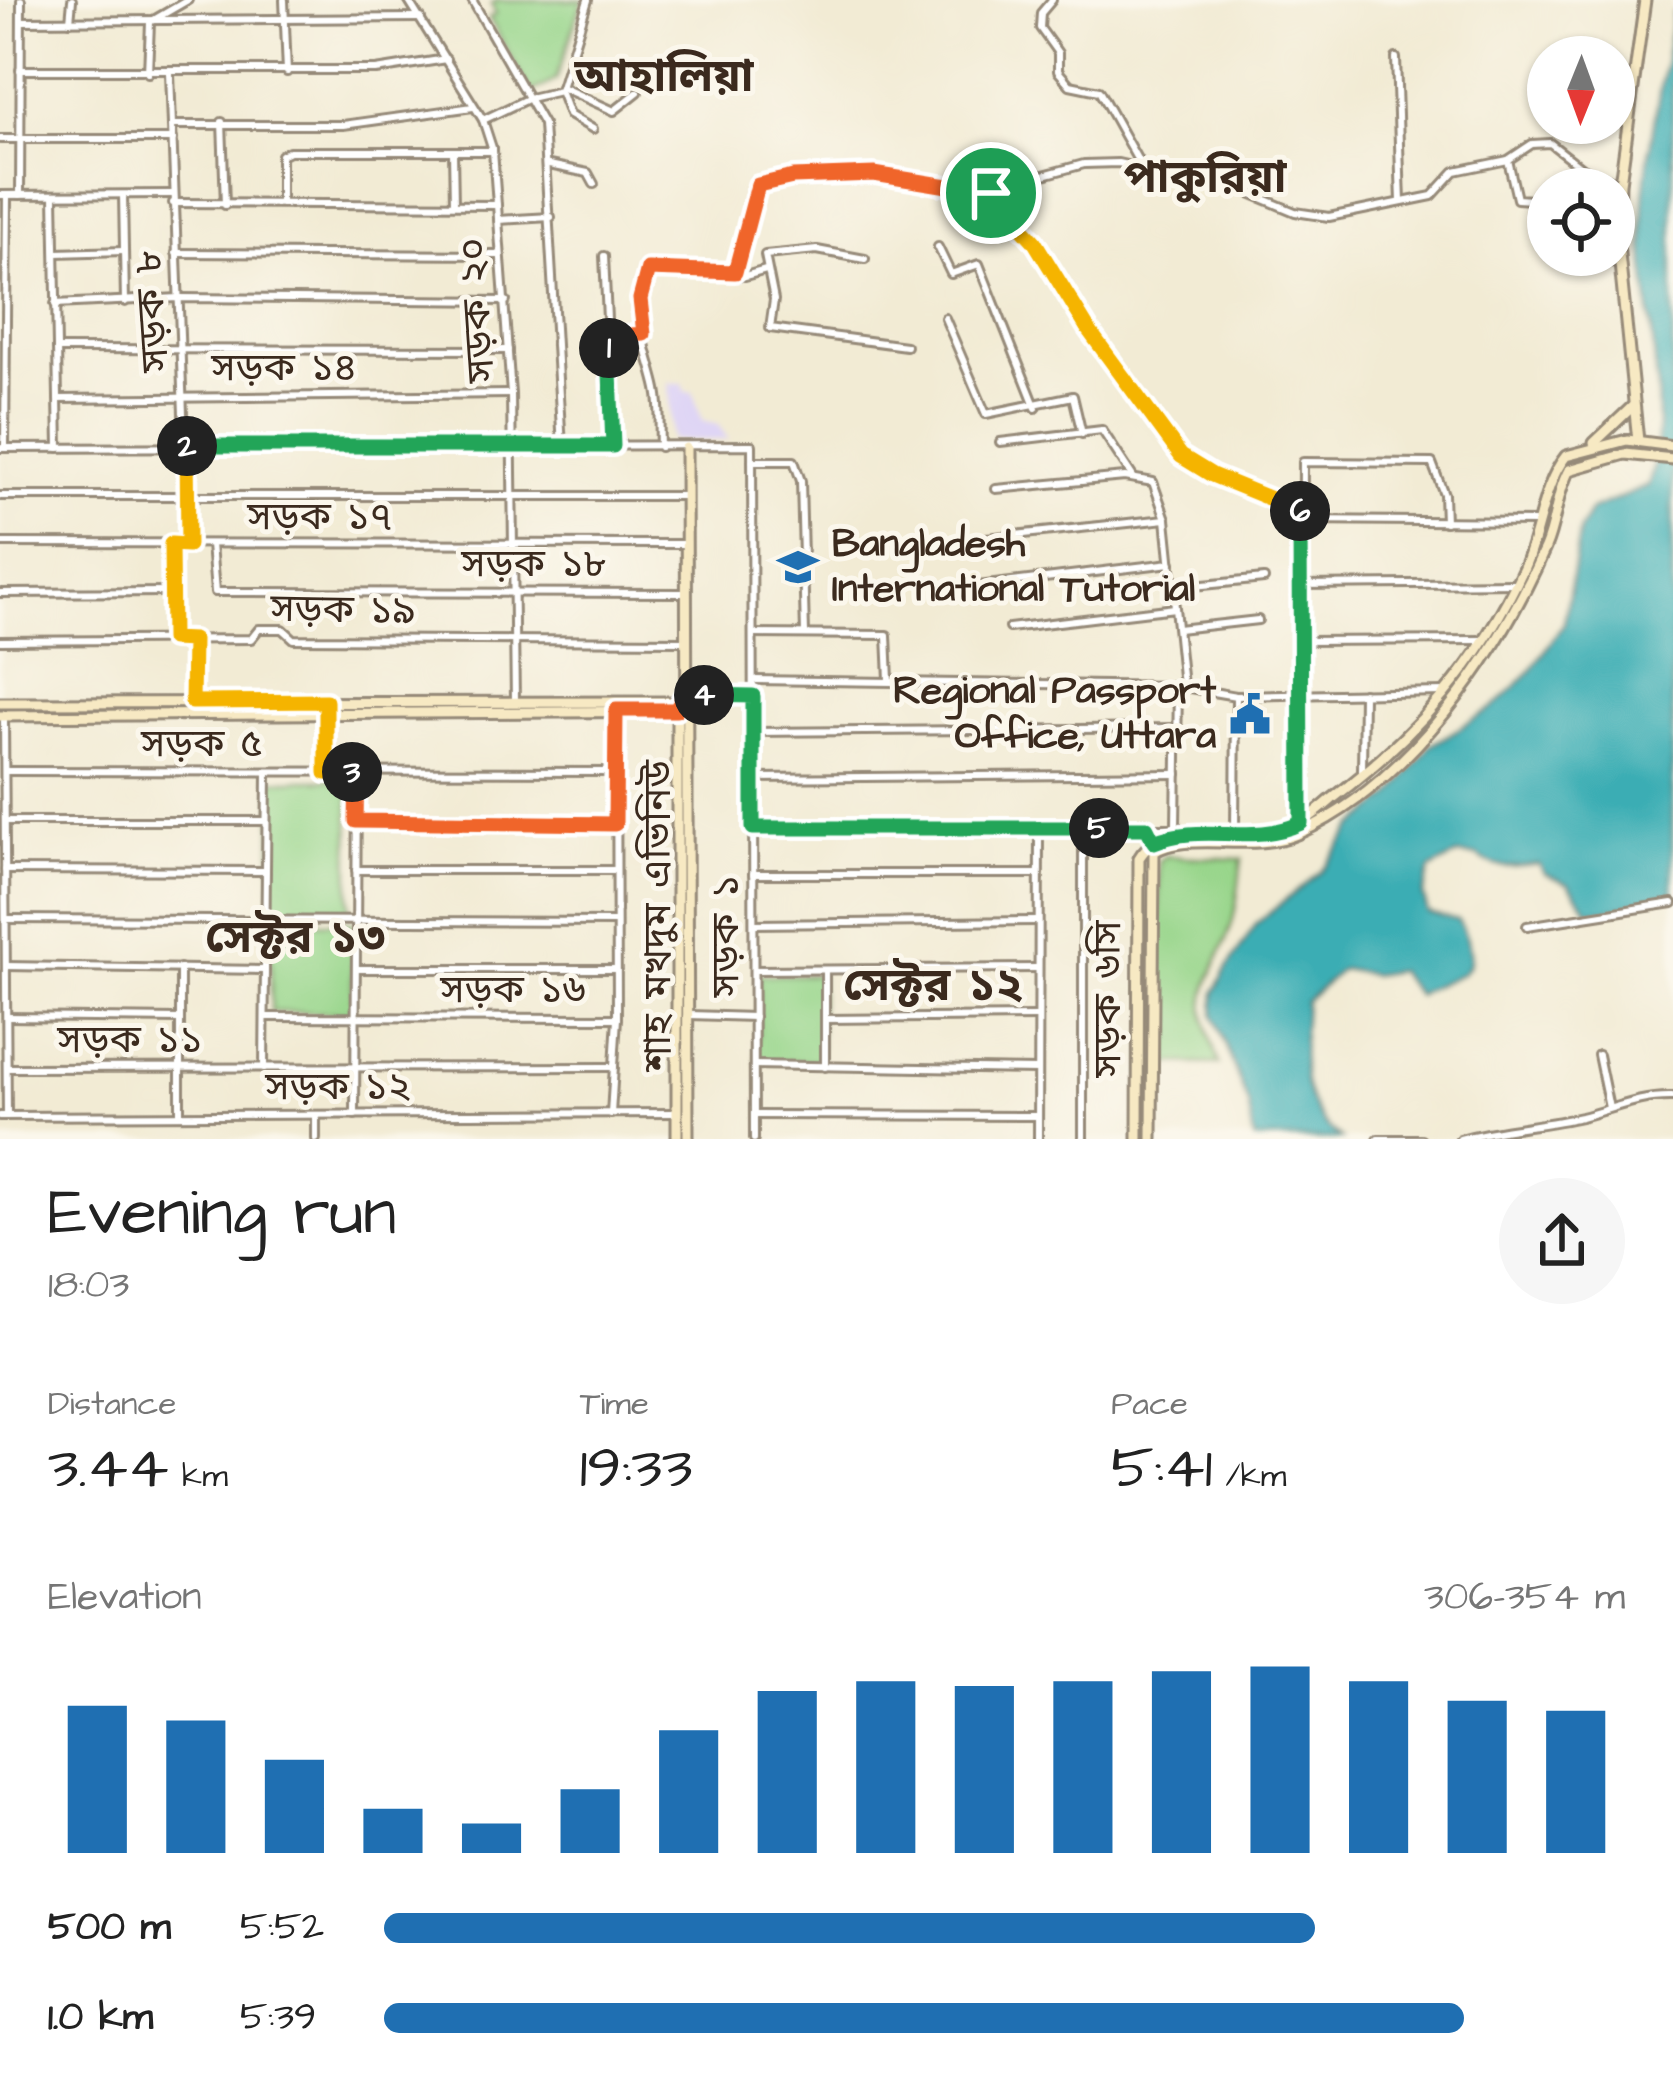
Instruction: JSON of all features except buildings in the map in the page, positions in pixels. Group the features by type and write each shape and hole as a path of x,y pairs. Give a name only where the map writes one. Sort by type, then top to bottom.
{"street":[{"path":"20,195 21,0"},
{"path":"70,21 72,0"},
{"path":"150,22 188,0"},
{"path":"284,0 287,72"},
{"name":"সড়ক ২০","path":"408,0 483,120 493,151 511,394 514,701"},
{"path":"472,0 543,124 562,447"},
{"path":"588,0 560,89 569,115 593,129"},
{"path":"1052,0 1041,13 1040,28 1058,53 1058,71 1070,85 1099,91 1143,169"},
{"path":"1622,168 1645,0"},
{"path":"21,21 421,18"},
{"path":"148,74 150,22"},
{"path":"1396,58 1401,202"},
{"path":"20,70 148,74 376,70 446,59"},
{"name":"সড়ক ৮","path":"170,74 188,545"},
{"path":"483,120 560,89 614,111 638,92"},
{"path":"173,125 343,125 473,107"},
{"path":"222,122 225,205"},
{"path":"0,139 173,139"},
{"path":"735,272 758,185 793,177 874,174 991,193 1084,164 1143,169 1247,192 1314,216 1379,210 1437,193 1455,171 1508,160 1532,144 1550,143 1582,168"},
{"path":"453,151 454,204"},
{"path":"281,203 284,153 493,151"},
{"path":"1508,160 1517,199 1527,200"},
{"path":"549,165 588,173 594,184"},
{"path":"991,193 1034,241 1088,329 1181,456 1212,475 1300,515 1542,522"},
{"path":"497,205 225,205 123,195 3,195 3,448 686,448"},
{"path":"54,195 59,448"},
{"path":"123,195 125,302"},
{"path":"498,220 551,217"},
{"path":"938,247 951,274 979,264 1036,408"},
{"path":"865,260 797,250 765,255 774,300 770,328 906,346"},
{"path":"55,254 124,251"},
{"path":"176,253 499,254"},
{"path":"604,256 613,446"},
{"path":"660,447 657,386 640,299 648,269 745,276 766,270"},
{"path":"1620,276 1641,441"},
{"path":"55,304 179,298 506,301"},
{"path":"945,318 986,414 1036,408 1060,396 1073,396 1082,434"},
{"path":"608,337 644,334"},
{"path":"57,349 508,350"},
{"name":"সড়ক ১৪","path":"58,399 511,394"},
{"path":"753,828 1147,828 1235,838 1285,831 1362,776 1449,692 1487,640 1516,583 1542,522 1559,464 1590,446 1634,406"},
{"path":"1000,442 1104,432 1133,477"},
{"path":"1590,446 1641,441 1673,446"},
{"name":"সড়ক ১","path":"686,448 752,446 754,1139"},
{"name":"শাহ মখদুম এভিনিউ","path":"686,448 683,842 688,1139"},
{"path":"1149,851 1177,844 1277,842 1328,817 1361,793 1476,677 1546,545 1569,470 1594,459 1640,454 1673,459"},
{"path":"752,461 794,461 801,481 805,634"},
{"path":"1301,823 1303,462 1432,463 1444,494 1445,522"},
{"path":"996,489 1133,477 1153,482 1166,519 1177,630 1176,831"},
{"path":"0,496 687,496"},
{"path":"957,541 1166,519"},
{"name":"সড়ক ১৭","path":"0,543 685,544"},
{"path":"171,544 172,639"},
{"name":"সড়ক ১৮","path":"211,544 215,592 684,592"},
{"path":"961,588 1171,563"},
{"path":"1173,588 1264,579"},
{"path":"1300,585 1516,583"},
{"path":"0,593 171,592"},
{"path":"1009,628 1175,608"},
{"path":"1177,630 1258,620"},
{"name":"সড়ক ১৯","path":"0,641 251,639 259,629 283,629 294,639 685,641"},
{"path":"752,634 887,634 889,680"},
{"path":"192,702 193,640"},
{"path":"1300,641 1487,640"},
{"path":"753,680 1180,686 1236,697 1449,692"},
{"path":"1362,776 1363,693"},
{"path":"0,703 616,710 753,696"},
{"path":"1235,838 1236,697"},
{"path":"4,1116 2,716 514,701 683,704"},
{"path":"326,706 326,773"},
{"path":"611,1114 617,1018 616,710"},
{"path":"753,732 1178,728"},
{"name":"সড়ক ৫","path":"5,771 615,772"},
{"path":"264,1068 267,772"},
{"path":"356,1115 357,772"},
{"path":"753,778 1177,774"},
{"path":"5,821 266,821"},
{"path":"356,821 615,824"},
{"path":"1038,1139 1040,827"},
{"path":"1083,827 1083,1139"},
{"path":"1147,828 1149,851"},
{"path":"1149,851 1176,831"},
{"name":"শাহ মখদুম এভিনিউ","path":"677,1139 686,1023 683,842"},
{"name":"সড়ক ৬সি","path":"1138,1139 1138,956 1149,851"},
{"name":"সড়ক ৬সি","path":"1149,851 1152,1139"},
{"path":"356,870 616,869"},
{"path":"5,870 266,871"},
{"path":"754,874 1039,874"},
{"path":"1527,926 1673,904"},
{"path":"6,919 616,922"},
{"path":"754,924 1039,921"},
{"path":"1138,956 1151,956"},
{"path":"6,966 265,970"},
{"path":"180,968 180,1116"},
{"path":"754,970 1039,968"},
{"path":"357,969 615,969"},
{"path":"825,970 825,1067"},
{"path":"7,1017 180,1019"},
{"name":"সড়ক ১৬","path":"265,1017 617,1018"},
{"path":"686,1023 754,1017"},
{"path":"825,1019 1039,1017"},
{"path":"1598,1055 1610,1108"},
{"path":"754,1065 1038,1070"},
{"name":"সড়ক ১১","path":"7,1068 614,1067"},
{"path":"1460,1139 1648,1096 1673,1097"},
{"name":"সড়ক ১২","path":"4,1116 677,1113"},
{"path":"316,1115 316,1139"},
{"path":"754,1115 1038,1116"},
{"path":"1378,1139 1421,1139"}],"shaded area":[{"path":"669,383 683,383 685,392 693,392 702,421 718,425 729,440 672,440"}],"green space":[{"path":"498,0 583,0 556,80 531,93 489,18 496,14 491,4"},
{"path":"272,780 349,780 350,912 272,912"},
{"path":"1165,856 1242,859 1233,918 1204,1005 1219,1064 1160,1063 1159,861"},
{"path":"271,922 353,922 352,1013 271,1012"},
{"path":"759,975 820,975 820,1061 757,1061"}],"water":[{"path":"1673,11 1672,893 1588,910 1569,884 1544,873 1539,864 1499,866 1478,856 1457,855 1430,870 1423,895 1428,913 1458,920 1468,941 1468,966 1417,995 1397,971 1372,975 1342,969 1305,1002 1303,1041 1308,1094 1326,1125 1341,1139 1254,1139 1248,1104 1214,1015 1215,992 1225,972 1257,923 1322,871 1353,828 1392,796 1430,746 1493,708 1531,671 1564,623 1580,529 1591,510 1648,486 1658,426 1644,196"}],"place":[{"name":"Bangladesh International Tutorial","path":"798,567"},
{"name":"Regional Passport Office, Uttara","path":"1250,714"}],"district":[{"name":"আহালিয়া","path":"664,78"},
{"name":"পাকুরিয়া","path":"1205,179"},
{"name":"সেক্টর ১৩","path":"295,939"},
{"name":"সেক্টর ১২","path":"933,987"}],"route":[{"path":"874,174 941,184 958,192 991,193 1034,241 1088,329 1181,456 1212,475 1300,511 1301,823 1263,836 1178,835 1154,842 1147,828 753,828 753,696 684,695 676,710 616,710 615,824 356,821 357,772 326,773 326,701 192,702 193,640 172,639 171,592 171,544 188,545 187,445 513,450 613,446 608,337 644,334 640,299 648,269 735,272 758,185 793,177 874,174"}]}
